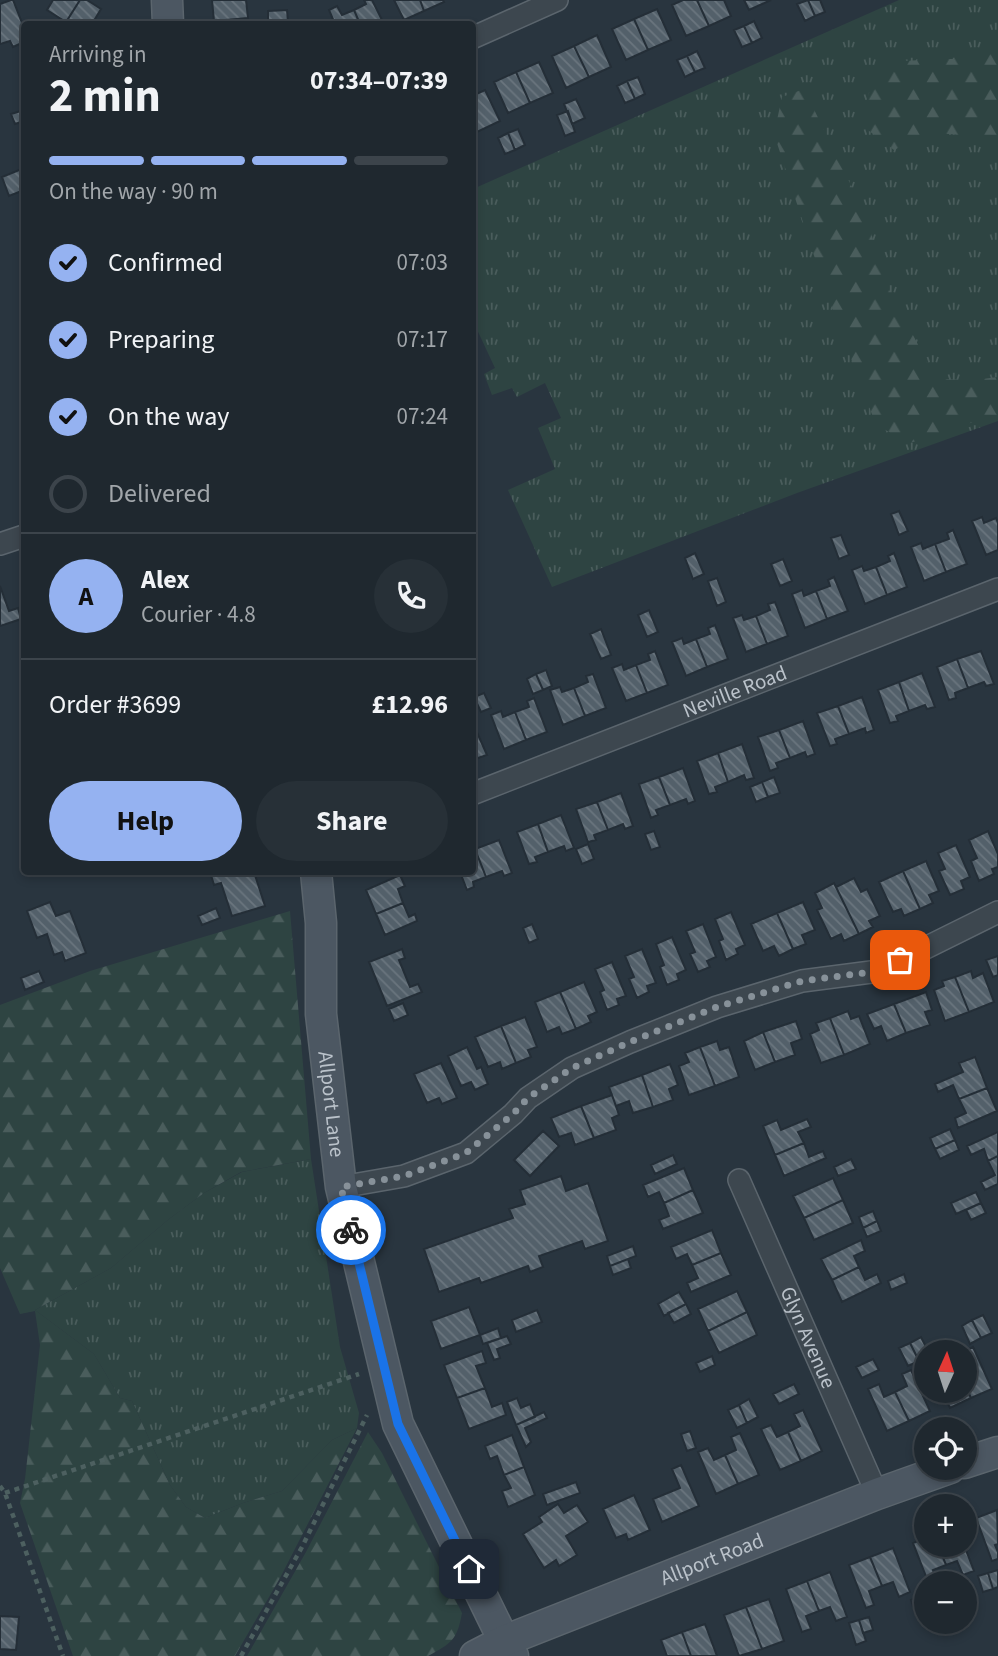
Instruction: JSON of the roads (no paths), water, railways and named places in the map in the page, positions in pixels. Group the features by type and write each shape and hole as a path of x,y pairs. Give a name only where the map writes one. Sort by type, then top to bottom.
{"street":[{"path":"167,0 169,21"},
{"path":"476,36 557,0"},
{"path":"0,544 21,537"},
{"name":"Neville Road","path":"476,792 998,589"},
{"name":"Allport Lane","path":"316,875 321,923 321,1014 341,1187 398,1424 509,1648"},
{"path":"341,1187 404,1176 466,1153 528,1098 572,1068 630,1042 717,1007 802,981 879,971 998,912"},
{"name":"Glyn Avenue","path":"739,1180 877,1494"},
{"path":"977,1459 998,1452"},
{"name":"Allport Road","path":"475,1656 509,1648 916,1480"}]}
